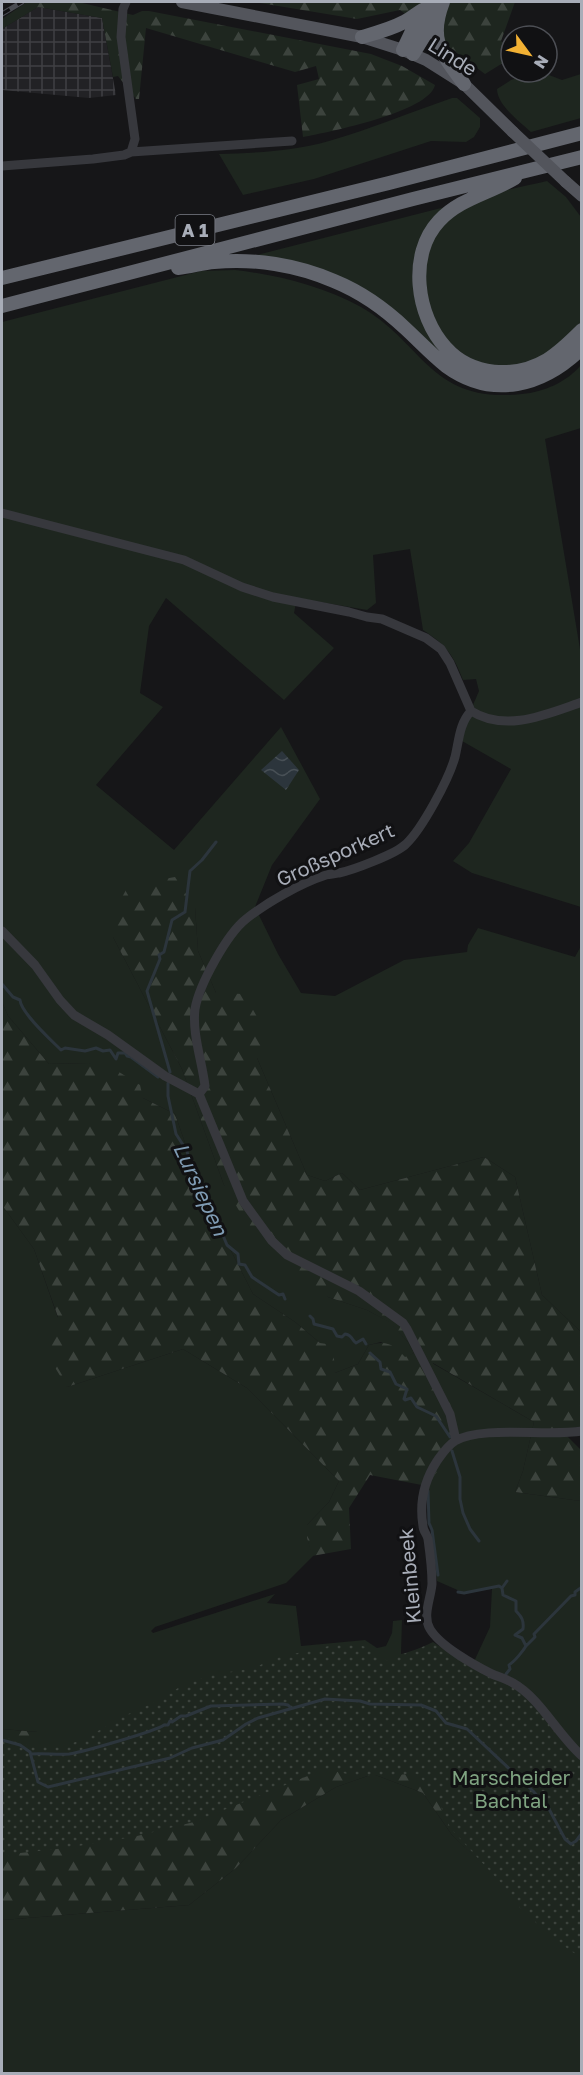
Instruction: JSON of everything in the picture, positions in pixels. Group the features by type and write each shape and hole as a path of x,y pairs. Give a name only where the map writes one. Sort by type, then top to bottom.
{"highway":[{"path":"366,38 405,22 419,10 437,6"},
{"path":"408,52 437,6"},
{"path":"437,6 436,33 439,48 464,84"},
{"name":"A 1","path":"2,278 582,133"},
{"name":"A 1","path":"2,306 582,157"},
{"path":"528,170 496,189 471,198 438,222 423,250 420,266 425,310 445,348 466,363 490,372 519,371 533,367 558,352 582,330"},
{"path":"137,271 182,268 213,262 243,261 284,265 310,272 334,281 375,304 445,365 459,374 488,384 517,385 533,380 562,365 582,348"}],"main road":[{"name":"Linde","path":"182,2 366,38 408,52 440,68 464,84 582,196"}],"street":[{"path":"126,2 123,9 121,37 135,139 131,152"},
{"path":"2,166 103,158 131,152 292,141"},
{"path":"2,513 184,560 242,587 273,597 367,617 382,618 426,638 441,649 450,663 471,711 486,718 520,721 582,702"},
{"name":"Großsporkert","path":"199,1094 205,1086 198,1049 195,1010 204,981 240,924 273,901 305,883 354,868 404,847 446,781 465,718 471,711"},
{"path":"2,931 35,965 60,1000 74,1015 103,1032 165,1076 199,1094 234,1183 255,1220 287,1255 359,1291 403,1323 450,1413 456,1440 474,1435 582,1431"},
{"name":"Kleinbeek","path":"456,1440 430,1471 422,1495 423,1528 427,1536 432,1585 427,1617 430,1629 461,1655 519,1686 582,1756"}],"shaded area":[{"path":"38,7 102,18 116,95 89,98 2,90 2,29"}],"green space":[{"path":"27,2 78,2 133,15 149,11 371,54 402,66 435,85 429,95 416,104 397,112 303,137 297,85 319,79 316,66 295,72 146,28 139,99 136,99 118,76 113,77 102,18 38,7 2,29 2,19"},
{"path":"254,2 515,2 507,24 499,24 499,65 485,74 400,10 357,19"},
{"path":"581,74 581,118 531,132 505,107 497,89 505,84 559,84 559,79"},
{"path":"457,98 480,118 480,127 474,137 466,142 431,141 314,179 243,195 219,154 275,151 329,141"},
{"path":"547,181 566,197 581,217 581,322 555,347 532,361 497,367 474,360 455,347 439,328 429,306 424,282 426,258 443,223 448,219 485,197"},
{"path":"445,207 422,238 413,266 413,282 424,321 433,338 445,352 460,364 476,372 494,376 514,376 548,365 581,336 581,342 551,366 534,374 517,379 482,378 447,360 394,313 359,289 328,275 296,265 245,258"},
{"path":"235,270 300,282 361,307 382,321 431,368 447,380 467,390 491,395 530,393 562,381 581,365 581,428 545,439 581,655 581,907 472,873 453,861 469,843 511,769 462,741 464,726 479,691 476,679 463,680 448,651 438,640 423,630 410,549 373,555 376,603 367,610 297,598 294,613 334,648 284,700 166,598 149,626 140,693 163,707 96,785 174,850 281,727 320,799 272,865 255,907 278,954 301,993 335,996 404,960 467,952 468,945 478,928 575,957 581,946 581,1332 542,1295 515,1177 484,1157 360,1190 342,1173 325,1181 307,1175 257,1058 216,993 198,951 195,908 113,937 182,1069 224,1185 328,1297 367,1310 390,1322 408,1342 414,1353 405,1358 381,1342 369,1345 358,1364 335,1373 320,1343 295,1322 253,1294 204,1198 175,1114 143,1098 89,1063 49,1064 8,1016 2,1002 2,322 201,271"},
{"path":"175,877 195,908 198,951 216,993 244,994 269,1038 257,1058 307,1175 325,1181 342,1173 360,1190 484,1157 515,1177 542,1295 581,1332 581,1433 566,1435 581,1450 581,1501 515,1492 523,1471 534,1422 433,1363 460,1428 457,1443 427,1486 370,1475 349,1508 351,1549 312,1556 307,1538 307,1525 329,1502 339,1481 247,1388 183,1349 67,1387 51,1361 46,1327 58,1317 34,1249 2,1205 2,1002 8,1016 49,1064 89,1063 119,1072 140,1085 143,1098 175,1114 204,1198 253,1294 295,1322 320,1343 333,1345 335,1373 358,1364 369,1345 389,1344 405,1357 414,1353 408,1342 389,1322 367,1310 328,1297 290,1276 261,1248 224,1185 182,1069 113,937 113,914 126,890 152,881"},
{"path":"2,1205 34,1249 58,1318 67,1387 183,1349 247,1388 339,1481 329,1502 307,1525 307,1538 313,1556 286,1583 155,1627 151,1631 153,1633 275,1594 267,1603 296,1606 301,1646 365,1640 377,1648 386,1646 392,1633 393,1621 402,1620 401,1654 441,1646 471,1668 490,1627 492,1589 462,1592 437,1581 427,1496 432,1363 534,1422 523,1471 515,1492 581,1501 581,1865 484,1740 37,1781 37,1732 2,1729"},
{"name":"Marscheider Bachtal","path":"433,1642 477,1672 527,1693 581,1758 581,1957 569,1950 536,1921 451,1829 442,1809 417,1774 356,1776 325,1769 194,1822 133,1837 11,1854 2,1859 2,1736 30,1746 64,1746 84,1739 124,1716 162,1699 178,1688 210,1675 255,1668 271,1659 338,1644 351,1643 370,1648 387,1661"},
{"path":"359,1697 572,1950 526,1915 489,1871 452,1835 423,1793 373,1774 336,1787 281,1820 236,1868 189,1905 2,1920 2,1729 37,1732 37,1781"},
{"path":"373,1774 423,1793 452,1835 581,1956 581,2073 2,2074 2,1920 189,1905 236,1868 281,1820 336,1787"}],"water":[{"path":"282,751 299,770 286,790 261,770"}],"waterway":[{"path":"170,1072 147,991 160,959 159,955 164,952 172,920 185,912 190,871 216,842"},
{"name":"Lursiepen","path":"2,984 13,997 20,1000 25,1012 61,1050 65,1048 85,1051 96,1048 103,1051 110,1050 116,1059 118,1053 125,1053 158,1077"},
{"name":"Lursiepen","path":"168,1083 168,1096 176,1134 187,1151 193,1176 227,1245 238,1254 239,1264 245,1265 252,1277 279,1295 283,1294 285,1299"},
{"name":"Lursiepen","path":"310,1316 314,1324 333,1329 337,1336 342,1337 345,1334 351,1336 356,1343 363,1339 366,1344"},
{"name":"Lursiepen","path":"370,1353 380,1362 381,1369 390,1372 396,1384 407,1389 404,1399 411,1398 417,1407 436,1416 450,1437"},
{"name":"Lursiepen","path":"452,1451 460,1477 460,1499 463,1513 470,1529 479,1541"},
{"path":"428,1491 429,1523 438,1575"},
{"name":"Lursiepen","path":"506,1674 510,1669 509,1665 526,1646 522,1638 515,1635 523,1629 522,1619 516,1611 516,1601 503,1595 502,1588 507,1581"},
{"path":"458,1592 464,1593 499,1586 502,1588"},
{"path":"526,1646 535,1637 534,1634 582,1587"},
{"path":"2,1740 20,1745 30,1752 38,1782 48,1787 170,1758 192,1748 223,1740 258,1718 325,1699 360,1701 370,1704 421,1705 436,1711 446,1723 467,1729 533,1791 549,1809 565,1839 571,1844 582,1833"},
{"path":"31,1754 69,1754 89,1749 168,1725 170,1721 181,1716 211,1706 283,1704 291,1708"}],"railway":[{"path":"2,14 22,2"}]}
